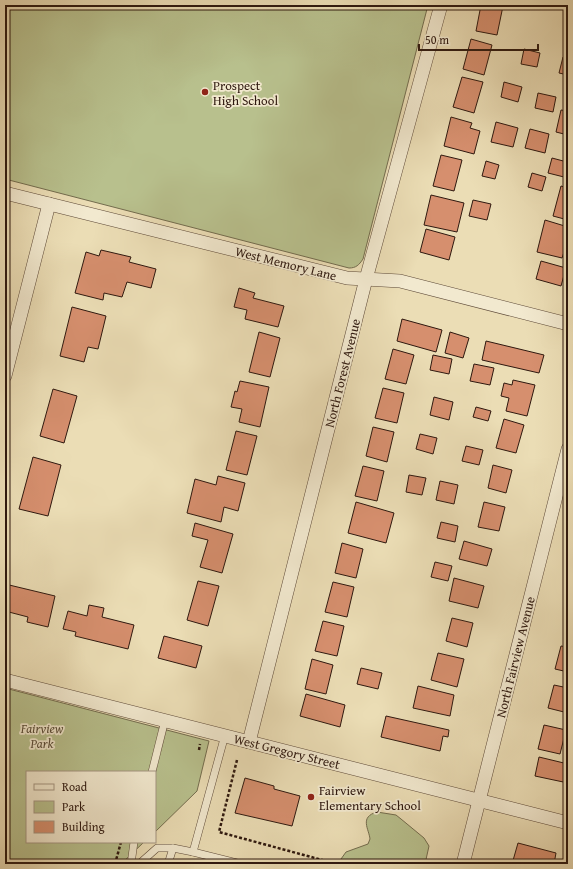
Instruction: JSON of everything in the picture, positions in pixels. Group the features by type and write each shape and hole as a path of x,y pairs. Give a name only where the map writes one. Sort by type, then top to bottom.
{"street":[{"name":"North Forest Avenue","path":"249,742 366,279 440,5"},
{"name":"West Memory Lane","path":"5,193 347,278 400,281 568,324"},
{"path":"5,376 49,204"},
{"name":"North Fairview Avenue","path":"462,864 568,449"},
{"name":"West Gregory Street","path":"5,680 568,823"}],"lane":[{"path":"152,771 165,720"},
{"path":"194,852 225,735"},
{"path":"131,864 134,843"},
{"path":"139,864 157,848 173,848 241,864"},
{"path":"168,864 173,848"}],"path":[{"path":"237,760 219,832 337,864"},
{"path":"115,864 121,843"}],"green space":[{"name":"Prospect High School","path":"5,5 428,5 362,261 355,267 349,268 5,179"},
{"name":"Fairview Park","path":"5,688 209,741 197,791 156,831 156,771 26,771 26,843 143,843 121,864 5,864"},
{"path":"377,812 396,815 424,838 429,846 425,864 343,864 341,859 346,852 368,844 370,839 366,824 367,820 371,814"}],"building":[{"path":"481,5 503,6 497,35 476,31"},
{"path":"471,39 492,45 484,75 463,69"},
{"path":"524,49 540,53 537,67 521,64"},
{"path":"563,57 568,58 568,75 559,73"},
{"path":"462,77 483,82 474,113 453,107"},
{"path":"504,82 522,87 518,102 501,97"},
{"path":"538,93 556,97 553,112 535,108"},
{"path":"561,110 568,111 568,135 556,132"},
{"path":"451,117 472,123 470,128 480,131 474,154 444,146"},
{"path":"496,122 518,128 513,147 491,142"},
{"path":"530,129 549,134 545,153 525,148"},
{"path":"441,155 462,160 454,191 433,186"},
{"path":"552,158 567,162 568,160 568,178 548,173"},
{"path":"486,161 499,165 495,179 482,176"},
{"path":"532,173 546,177 542,191 528,187"},
{"path":"561,186 568,188 568,220 553,216"},
{"path":"431,195 464,203 457,232 424,225"},
{"path":"473,200 491,204 487,220 469,216"},
{"path":"545,220 568,227 568,240 562,258 537,252"},
{"path":"426,229 455,237 449,260 420,252"},
{"path":"101,250 131,257 129,262 156,269 151,288 127,282 122,297 104,293 103,300 75,293 86,252 99,256"},
{"path":"541,261 566,268 561,286 536,279"},
{"path":"239,288 255,293 253,298 284,306 278,327 245,319 247,310 234,307"},
{"path":"72,307 106,316 98,349 88,347 84,362 60,356"},
{"path":"402,319 442,330 436,352 397,341"},
{"path":"259,332 280,338 270,377 249,372"},
{"path":"450,332 469,338 463,358 445,353"},
{"path":"486,341 544,355 539,373 482,360"},
{"path":"393,349 414,355 406,384 385,379"},
{"path":"433,355 452,359 449,374 430,370"},
{"path":"474,364 494,368 490,385 470,381"},
{"path":"513,380 535,385 527,416 506,411 509,398 501,396 504,383 512,385"},
{"path":"240,381 269,387 260,427 239,422 242,409 231,407 235,391 237,392"},
{"path":"383,388 404,393 397,423 375,418"},
{"path":"53,389 77,396 64,443 40,436"},
{"path":"434,397 453,402 449,420 430,415"},
{"path":"476,407 491,411 488,421 473,417"},
{"path":"504,419 524,425 516,453 496,448"},
{"path":"373,427 394,432 387,462 366,456"},
{"path":"236,431 257,436 247,475 226,470"},
{"path":"420,434 437,438 433,454 416,449"},
{"path":"466,446 483,450 479,465 462,461"},
{"path":"33,457 61,465 48,516 19,509"},
{"path":"493,465 512,470 506,493 488,488"},
{"path":"363,466 384,471 377,501 355,496"},
{"path":"409,475 426,478 422,495 406,492"},
{"path":"218,476 245,483 238,511 224,507 221,522 187,513 195,479 216,485"},
{"path":"440,481 458,485 454,504 436,500"},
{"path":"356,502 394,513 386,543 348,533"},
{"path":"484,502 505,507 499,531 478,527"},
{"path":"441,522 458,526 455,542 437,538"},
{"path":"195,523 233,534 222,573 200,567 208,540 192,536"},
{"path":"464,541 492,549 487,566 459,559"},
{"path":"342,543 363,549 356,578 335,573"},
{"path":"435,562 452,566 448,581 431,577"},
{"path":"454,578 484,586 478,608 449,601"},
{"path":"198,581 219,586 208,626 187,620"},
{"path":"333,582 354,587 347,617 325,612"},
{"path":"5,584 55,596 48,627 27,622 28,617 5,611"},
{"path":"89,605 104,608 102,617 134,625 128,649 75,636 76,632 63,629 68,611 87,616"},
{"path":"452,618 473,623 467,647 446,641"},
{"path":"323,621 344,626 337,656 315,651"},
{"path":"164,636 202,646 196,668 158,658"},
{"path":"561,646 568,647 568,672 555,669"},
{"path":"438,653 464,659 457,687 431,680"},
{"path":"312,659 333,665 326,694 305,689"},
{"path":"361,668 382,673 378,689 357,684"},
{"path":"554,685 568,688 568,713 548,708"},
{"path":"418,686 454,695 450,716 413,708"},
{"path":"306,694 345,705 340,727 300,716"},
{"path":"386,716 449,730 448,737 443,736 440,751 381,737"},
{"path":"544,725 566,730 560,754 538,749"},
{"path":"539,757 568,764 568,783 535,776"},
{"path":"245,778 274,786 274,789 300,796 292,826 235,813"},
{"path":"518,843 556,853 554,864 512,864"}],"place":[{"name":"Prospect High School","path":"205,92"},
{"name":"Fairview Elementary School","path":"311,797"}]}
